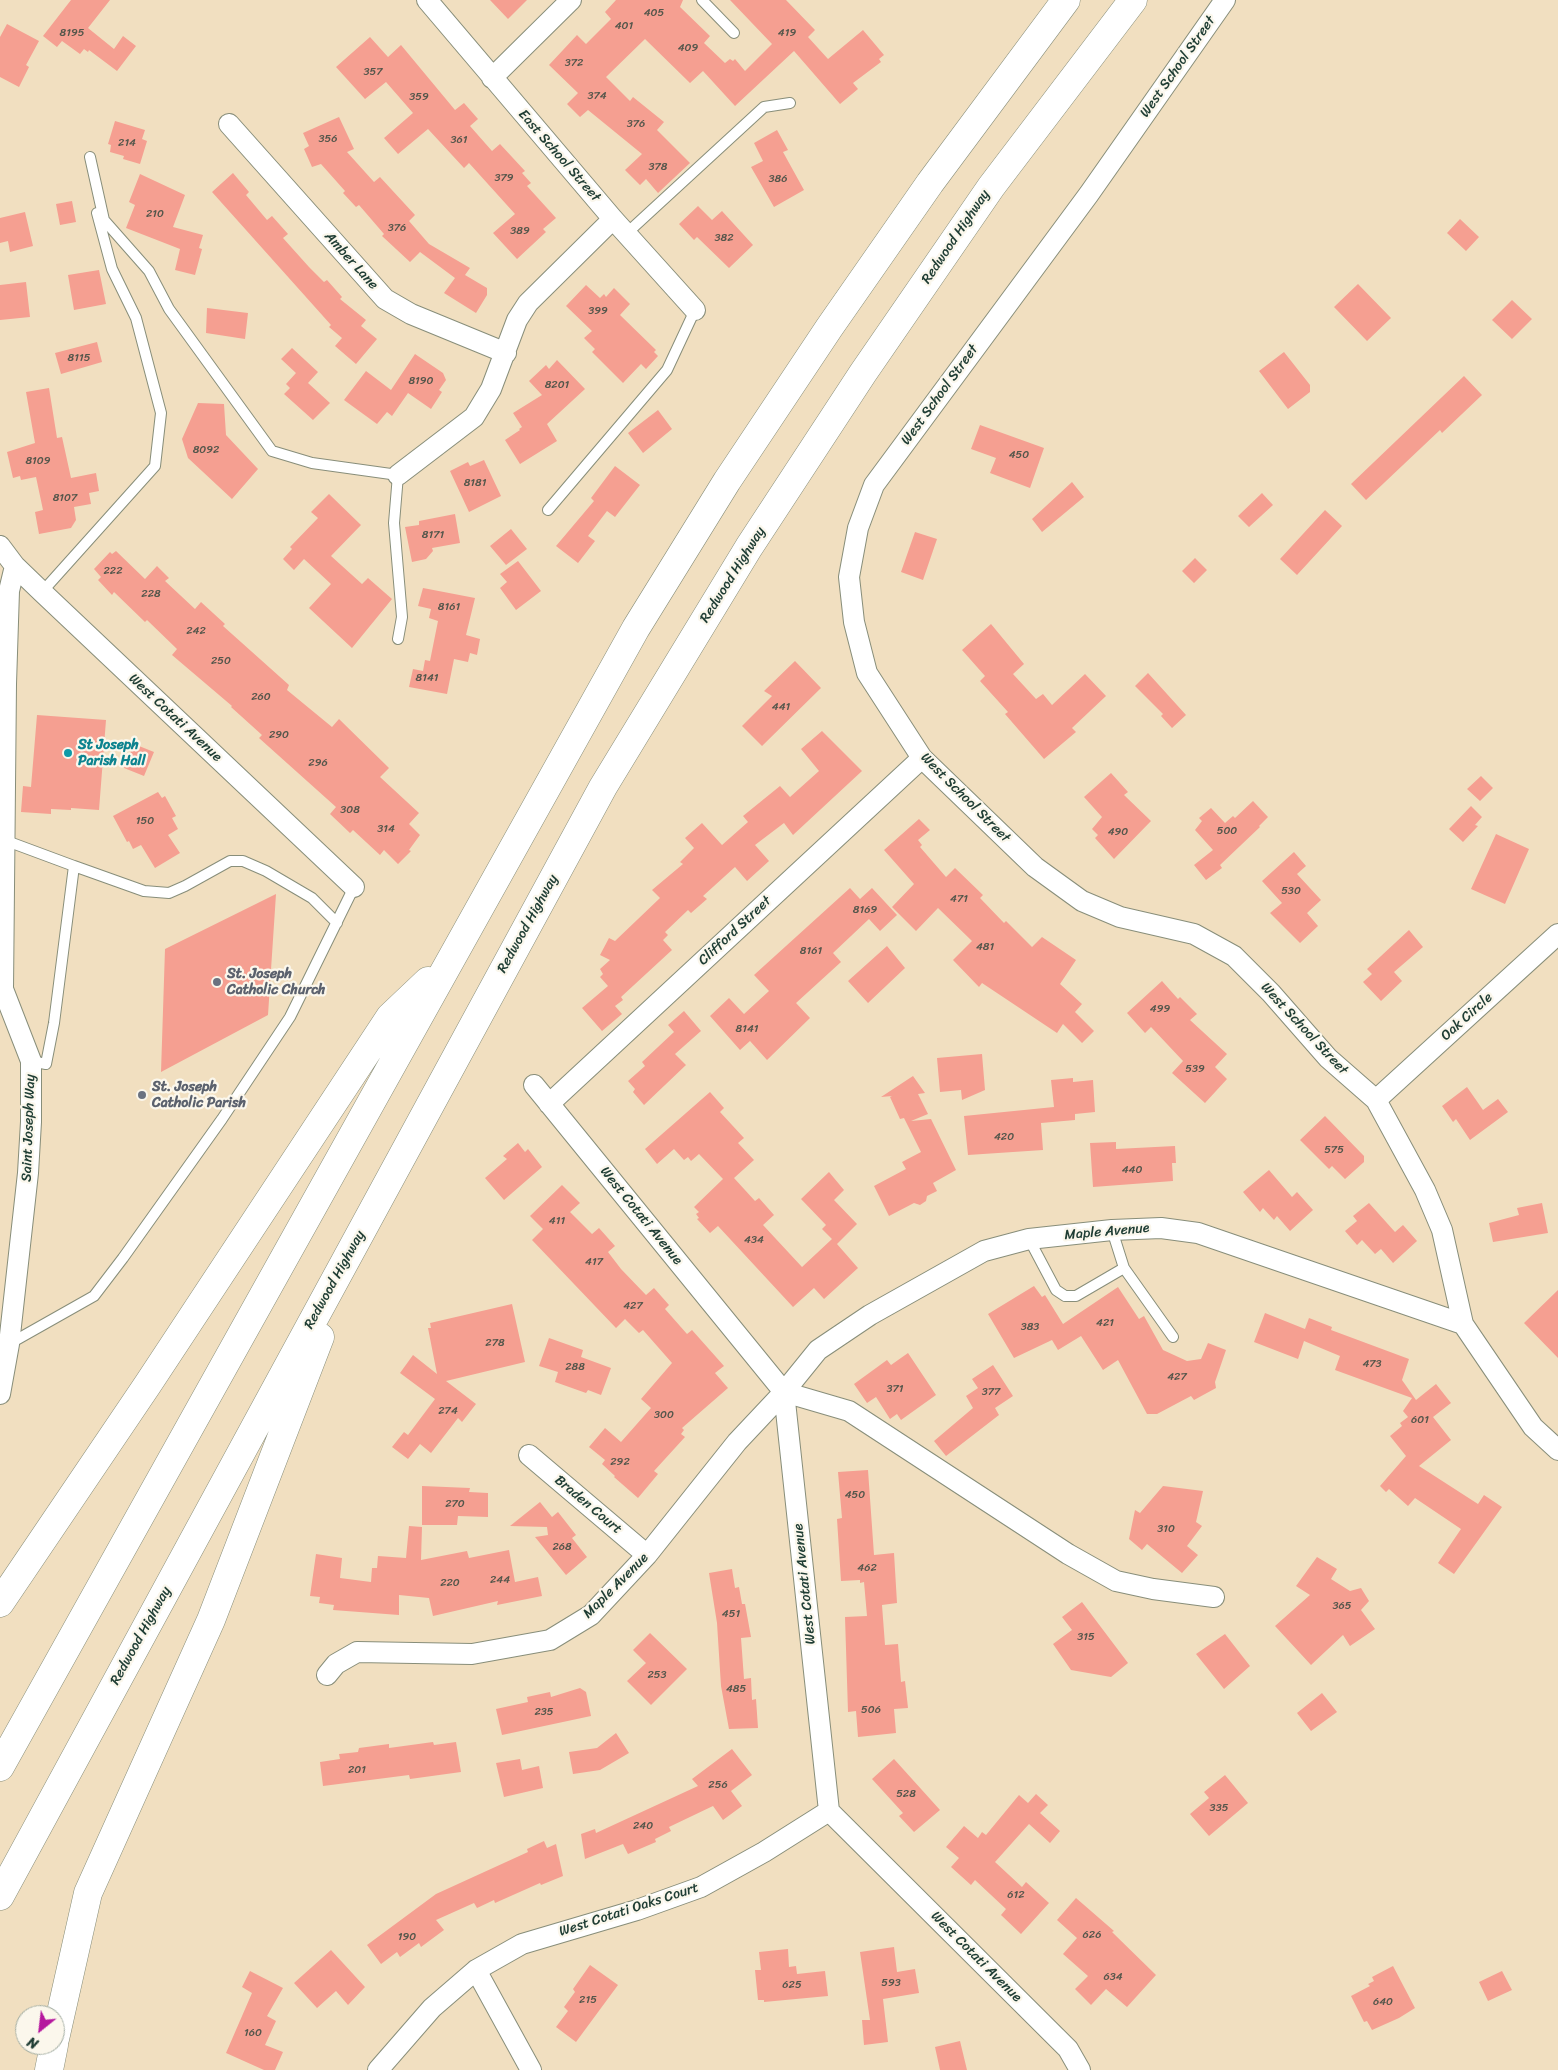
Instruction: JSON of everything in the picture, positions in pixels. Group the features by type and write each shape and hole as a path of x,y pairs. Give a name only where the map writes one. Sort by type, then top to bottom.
{"highway":[{"path":"0,1767 448,961 636,628 727,481 834,320 930,183 1066,0"},
{"name":"Redwood Highway","path":"0,1896 603,787 749,547 864,373 990,187 1132,0"},
{"path":"0,1603 148,1384 390,1017 448,961"},
{"path":"63,2005 88,1893 210,1620 361,1231"},
{"path":"48,2070 52,2055"}],"street":[{"name":"East School Street","path":"427,0 492,78 695,310"},
{"path":"492,78 571,0"},
{"name":"West School Street","path":"1225,0 1089,194 874,485 858,528 849,577 854,622 867,673 922,758 1035,867 1082,901 1120,917 1194,934 1234,956 1271,993 1328,1058 1376,1100 1425,1190 1442,1230 1463,1324 1533,1427 1558,1450"},
{"name":"Amber Lane","path":"229,124 385,299 411,314 506,353"},
{"path":"398,475 474,417 491,389 517,320 528,303 620,226"},
{"name":"West Cotati Avenue","path":"0,546 15,566 354,887"},
{"name":"Saint Joseph Way","path":"0,1394 9,1344 28,1174 31,1061 3,989 9,590 15,566"},
{"name":"Clifford Street","path":"549,1104 922,758"},
{"name":"Oak Circle","path":"1376,1100 1558,934"},
{"name":"West Cotati Avenue","path":"534,1085 784,1392 829,1811 1068,2049 1080,2070"},
{"name":"Maple Avenue","path":"327,1674 336,1664 357,1652 472,1654 550,1640 591,1615 647,1556 737,1442 784,1392 818,1350 870,1315 984,1251 1029,1239 1112,1230 1161,1228 1198,1233 1463,1324"},
{"path":"784,1392 849,1412 1068,1554 1116,1581 1153,1590 1214,1597"},
{"name":"Braden Court","path":"529,1455 647,1556"},
{"name":"West Cotati Oaks Court","path":"378,2070 432,2008 476,1970 522,1944 637,1910 701,1887 764,1852 829,1811"},
{"path":"476,1970 531,2070"}],"lane":[{"path":"702,0 734,32"},
{"path":"620,226 764,107 790,103"},
{"path":"90,156 104,220 149,271 169,309 272,452 312,463 398,475 394,523 402,617 398,639"},
{"path":"42,592 155,466 161,413 136,318 112,269 100,231 96,209 97,188"},
{"path":"548,510 667,370 695,310"},
{"path":"4,840 144,890 169,893 230,861 243,861 266,871 312,898 337,923"},
{"path":"31,1061 46,1064 54,1023 74,866"},
{"path":"9,1344 94,1296 222,1119 290,1017 354,887"},
{"path":"1112,1230 1124,1268 1173,1337"},
{"path":"1029,1239 1056,1290 1065,1296 1076,1296 1124,1268"}],"building":[{"path":"71,0 110,0 88,28 114,49 123,36 136,46 117,71 89,50 88,52 84,49 80,54 62,41 57,47 43,36"},
{"path":"490,0 527,0 508,19"},
{"path":"616,0 683,0 680,7 710,36 704,43 725,63 730,59 733,61 735,59 745,71 772,44 730,0 786,0 815,30 808,37 828,59 863,30 884,55 879,59 881,62 853,83 858,89 840,104 794,51 735,106 703,71 690,83 645,39 606,77 630,101 633,97 664,122 657,130 690,163 658,193 646,179 640,185 625,170 642,154 588,110 580,117 567,104 578,93 549,65 577,35 586,44 611,19 605,12"},
{"path":"7,24 39,41 26,65 29,67 19,87 0,77 0,37"},
{"path":"370,37 388,57 401,45 455,110 464,103 478,119 470,126 492,151 500,144 525,171 522,173 531,183 527,186 556,218 543,229 546,232 517,259 493,233 515,214 469,163 464,168 428,129 398,154 384,138 413,113 386,82 365,99 336,67"},
{"path":"339,117 354,149 347,152 374,182 380,177 415,215 409,221 429,244 470,268 465,275 487,288 487,295 476,313 444,293 455,278 420,252 410,262 382,236 384,234 359,205 356,207 343,193 345,191 321,164 312,167 304,149 309,146 303,133"},
{"path":"115,121 145,130 142,139 147,141 140,164 123,159 124,156 110,152 111,145 108,144"},
{"path":"777,130 788,150 783,152 804,190 774,207 751,167 763,161 754,143"},
{"path":"233,173 249,192 246,195 267,220 272,216 288,234 283,238 309,267 324,282 327,280 342,297 340,299 366,320 361,326 377,339 356,364 335,346 342,338 329,327 331,325 212,192"},
{"path":"140,174 185,195 173,227 203,235 199,248 202,249 195,275 175,270 180,249 126,228 135,205 129,202"},
{"path":"72,201 76,222 60,225 56,204"},
{"path":"698,206 712,220 722,211 753,245 729,268 697,237 694,240 679,224"},
{"path":"25,212 33,246 10,252 8,241 0,243 0,218"},
{"path":"1460,219 1479,237 1466,251 1447,233"},
{"path":"99,270 106,304 74,310 68,275"},
{"path":"26,282 30,317 0,320 0,285"},
{"path":"1358,284 1391,318 1367,341 1334,307"},
{"path":"586,285 600,298 604,294 606,297 614,288 630,304 620,315 656,350 654,352 658,356 646,369 641,364 623,383 592,352 595,349 584,338 592,331 566,306"},
{"path":"1512,300 1532,319 1512,339 1492,320"},
{"path":"207,308 248,313 245,339 206,333"},
{"path":"97,342 102,362 61,374 55,353"},
{"path":"292,348 318,372 308,383 330,403 313,420 284,394 290,388 286,384 296,373 281,359"},
{"path":"1284,352 1310,385 1310,392 1288,409 1259,371"},
{"path":"415,354 443,373 446,380 439,390 442,392 431,409 408,393 392,416 387,412 377,424 344,400 366,371 391,390"},
{"path":"557,360 585,389 547,424 557,441 520,464 505,440 522,427 513,413 542,395 529,381 546,365 549,369"},
{"path":"1464,376 1482,395 1442,433 1440,430 1366,500 1351,484"},
{"path":"49,388 57,438 62,437 71,478 96,473 99,491 89,493 91,504 74,507 76,520 71,528 39,534 35,512 43,510 36,477 21,480 20,476 13,478 7,452 35,443 26,392"},
{"path":"198,403 224,404 226,435 258,469 232,499 188,458 182,439"},
{"path":"658,410 672,429 643,453 628,433"},
{"path":"980,425 1044,448 1030,488 990,473 996,458 971,449"},
{"path":"484,460 501,496 469,512 450,471 468,462 470,466"},
{"path":"615,466 640,485 615,517 607,511 588,536 595,541 578,563 556,546 594,501 591,498"},
{"path":"1072,482 1084,497 1042,532 1032,519"},
{"path":"1262,493 1273,505 1249,527 1238,516"},
{"path":"329,494 361,525 331,556 362,584 368,578 392,599 352,648 309,608 331,584 304,559 294,570 283,559 292,549 290,547 318,518 311,512"},
{"path":"1325,510 1342,526 1297,575 1280,559"},
{"path":"455,514 460,543 432,548 433,551 426,559 412,562 405,527 419,525 419,521"},
{"path":"511,529 527,549 506,565 490,546"},
{"path":"915,532 937,539 923,580 901,572"},
{"path":"116,551 145,579 157,566 169,578 165,581 195,609 201,602 225,624 223,626 289,685 287,690 332,727 339,719 389,768 380,777 419,813 409,824 420,835 409,850 411,851 398,864 384,850 380,855 353,830 350,833 330,814 336,807 259,738 262,735 232,706 172,655 177,649 147,620 145,622 114,592 112,595 98,580 101,577 94,569 110,552 112,554"},
{"path":"1195,558 1207,570 1194,583 1182,571"},
{"path":"518,561 541,591 516,610 500,588 507,582 500,574"},
{"path":"423,588 475,598 466,635 480,639 477,655 470,653 468,662 454,659 447,694 409,687 413,669 423,671 425,660 430,661 438,621 429,618 431,609 418,606"},
{"path":"991,624 1024,664 1013,674 1036,699 1043,694 1052,705 1085,674 1106,696 1072,728 1076,732 1044,759 1005,714 1008,712 980,681 985,676 962,650"},
{"path":"795,661 821,688 762,746 742,726 772,696 764,691"},
{"path":"1148,673 1186,715 1172,728 1161,716 1163,714 1135,686"},
{"name":"St Joseph Parish Hall","path":"37,715 106,720 99,810 51,809 51,814 21,812 23,786 31,787"},
{"path":"822,731 862,771 793,835 784,823 755,845 769,861 747,881 735,867 703,896 707,899 691,913 688,910 665,932 668,935 663,940 672,950 621,997 623,1000 615,1006 622,1014 602,1031 582,1008 608,986 600,977 603,974 600,969 610,960 600,955 609,938 615,941 660,898 652,890 683,864 680,862 694,848 685,838 702,823 722,845 748,822 743,816 780,786 790,797 819,771 801,749"},
{"path":"134,744 154,752 144,776 124,768"},
{"path":"1111,773 1128,792 1124,795 1151,821 1114,859 1095,838 1098,835 1092,829 1102,817 1084,797"},
{"path":"1481,776 1493,788 1480,801 1467,789"},
{"path":"158,792 162,798 165,796 176,816 172,818 178,829 168,835 180,853 155,868 141,845 133,849 129,841 127,842 113,816"},
{"path":"1253,801 1268,817 1220,865 1222,868 1206,880 1194,865 1213,850 1195,830 1202,821 1199,818 1211,808 1225,823 1233,816 1235,818"},
{"path":"1471,806 1482,817 1475,825 1478,826 1463,842 1449,829"},
{"path":"919,819 930,830 918,840 922,845 920,847 946,877 955,868 983,895 980,898 1004,923 1006,921 1032,947 1042,937 1076,960 1060,984 1082,1004 1075,1012 1094,1031 1082,1043 1063,1024 1057,1033 982,983 979,987 953,960 972,941 938,908 916,931 892,907 914,884 884,850"},
{"path":"1496,834 1529,849 1505,904 1471,889"},
{"path":"1294,852 1306,866 1297,874 1321,900 1307,913 1318,926 1300,943 1270,913 1282,903 1262,881"},
{"path":"850,888 860,899 872,888 897,915 880,931 869,919 833,953 841,962 796,1003 810,1018 767,1060 750,1041 740,1050 710,1016 729,998 744,1014 769,991 754,975"},
{"name":"St. Joseph Catholic Church","path":"276,894 268,1015 161,1072 165,949"},
{"path":"1409,930 1423,947 1394,972 1402,981 1381,1001 1363,982 1372,974 1367,969"},
{"path":"887,946 905,968 868,1003 848,981"},
{"path":"1162,981 1178,999 1180,997 1197,1014 1190,1020 1227,1054 1215,1067 1227,1079 1205,1103 1172,1073 1183,1061 1151,1027 1145,1033 1127,1013"},
{"path":"684,1011 701,1031 675,1054 686,1065 644,1105 633,1092 635,1089 628,1081 645,1066 642,1062 674,1032 668,1025"},
{"path":"982,1054 985,1090 962,1100 961,1090 940,1092 937,1058"},
{"path":"913,1076 925,1093 918,1094 928,1114 911,1121 931,1119 956,1170 933,1183 937,1191 927,1196 926,1201 920,1205 914,1203 889,1216 874,1186 906,1169 902,1162 921,1152 904,1118 900,1119 890,1097 892,1096 881,1097"},
{"path":"1073,1078 1073,1082 1093,1080 1095,1112 1075,1114 1075,1120 1041,1123 1043,1150 968,1155 964,1116 1054,1107 1051,1080"},
{"path":"1467,1087 1483,1110 1498,1099 1508,1112 1470,1140 1456,1119 1453,1122 1442,1106"},
{"path":"710,1092 724,1108 720,1112 744,1138 738,1143 754,1160 734,1178 755,1201 759,1198 774,1215 763,1225 802,1267 832,1239 822,1229 826,1225 801,1199 829,1172 844,1190 834,1200 857,1224 837,1244 858,1268 824,1299 814,1288 793,1307 718,1226 710,1233 697,1219 699,1218 696,1214 699,1212 694,1207 723,1179 699,1154 691,1161 688,1157 684,1160 674,1149 657,1164 645,1149"},
{"path":"1325,1116 1364,1156 1364,1162 1345,1179 1332,1166 1329,1169 1300,1140"},
{"path":"1116,1142 1116,1149 1175,1146 1176,1163 1172,1163 1173,1181 1093,1187 1090,1143"},
{"path":"518,1143 525,1152 528,1149 542,1167 504,1200 485,1178 507,1159 503,1156"},
{"path":"1269,1170 1292,1197 1297,1192 1313,1210 1290,1231 1277,1216 1274,1220 1263,1208 1260,1212 1243,1192"},
{"path":"562,1185 580,1203 570,1212 592,1234 599,1228 615,1246 608,1252 621,1269 646,1295 654,1288 669,1305 665,1309 687,1334 692,1330 724,1366 715,1373 728,1388 682,1428 684,1430 681,1434 685,1437 654,1471 658,1474 638,1498 614,1477 602,1464 605,1460 589,1447 605,1428 621,1442 651,1408 641,1399 672,1363 643,1330 639,1333 625,1319 616,1328 532,1240 543,1229 530,1216"},
{"path":"1369,1203 1395,1232 1403,1225 1417,1241 1393,1263 1381,1249 1375,1254 1362,1240 1357,1245 1345,1231 1357,1221 1353,1216"},
{"path":"1542,1203 1548,1233 1493,1242 1489,1223 1519,1215 1517,1208"},
{"path":"1034,1286 1042,1297 1045,1295 1063,1324 1118,1287 1139,1319 1144,1316 1163,1350 1187,1361 1201,1359 1208,1343 1226,1350 1215,1382 1216,1388 1194,1400 1191,1396 1157,1414 1147,1414 1118,1360 1103,1370 1081,1336 1058,1350 1052,1340 1014,1358 988,1314"},
{"path":"1558,1290 1558,1358 1524,1323"},
{"path":"512,1304 525,1362 446,1381 476,1404 462,1422 458,1418 431,1453 420,1444 408,1459 392,1447 404,1432 408,1435 435,1399 400,1373 413,1355 437,1374 428,1328 431,1328 430,1323"},
{"path":"1265,1313 1305,1329 1309,1318 1332,1327 1331,1330 1409,1359 1402,1380 1416,1400 1436,1384 1451,1403 1433,1417 1451,1440 1419,1466 1478,1504 1484,1495 1502,1507 1454,1574 1438,1563 1461,1529 1415,1498 1408,1506 1389,1489 1386,1492 1380,1486 1406,1456 1390,1436 1402,1426 1400,1423 1408,1417 1403,1411 1412,1398 1335,1370 1340,1356 1304,1341 1298,1359 1254,1342"},
{"path":"549,1338 583,1350 581,1357 611,1368 601,1395 588,1390 586,1393 555,1382 558,1372 539,1366"},
{"path":"908,1353 936,1395 901,1420 897,1414 890,1419 876,1397 867,1403 854,1384 887,1360 891,1365"},
{"path":"993,1365 1013,1396 995,1408 999,1415 946,1456 934,1441 973,1408 966,1396 978,1388 972,1379"},
{"path":"868,1470 874,1555 894,1553 897,1603 882,1605 885,1645 898,1644 901,1682 905,1681 908,1708 894,1709 896,1733 858,1737 856,1711 848,1712 845,1617 867,1616 864,1582 860,1583 860,1580 841,1581 837,1519 842,1518 838,1472"},
{"path":"422,1486 470,1488 469,1492 488,1493 488,1517 458,1516 457,1525 422,1525"},
{"path":"1163,1486 1203,1491 1196,1522 1202,1526 1187,1546 1198,1555 1182,1573 1147,1544 1142,1550 1129,1539 1135,1510 1140,1513"},
{"path":"540,1502 552,1517 558,1512 576,1535 572,1538 587,1557 566,1575 535,1537 548,1535 547,1527 510,1526"},
{"path":"409,1526 422,1527 421,1560 467,1551 469,1558 509,1550 515,1582 538,1577 542,1596 497,1605 498,1601 433,1616 429,1598 399,1595 399,1615 333,1610 334,1605 319,1603 320,1597 310,1596 316,1554 342,1558 340,1578 371,1582 372,1568 377,1568 378,1556 406,1558"},
{"path":"1317,1557 1337,1569 1331,1579 1350,1591 1361,1588 1369,1601 1361,1610 1375,1629 1350,1646 1343,1635 1311,1665 1275,1626 1310,1595 1296,1586"},
{"path":"732,1569 735,1588 739,1587 742,1604 745,1604 751,1637 741,1638 744,1679 751,1678 752,1700 756,1699 758,1728 729,1729 721,1686 717,1623 709,1573"},
{"path":"1082,1602 1128,1663 1111,1677 1071,1670 1053,1644 1072,1630 1062,1617"},
{"path":"650,1633 687,1669 651,1705 627,1681 646,1663 633,1650"},
{"path":"1225,1634 1250,1666 1224,1689 1196,1654"},
{"path":"580,1688 586,1692 591,1716 502,1735 496,1709 528,1702 527,1697 550,1692 551,1697"},
{"path":"1322,1693 1337,1712 1311,1731 1297,1713"},
{"path":"616,1733 629,1753 600,1770 573,1774 569,1752 597,1748"},
{"path":"433,1742 434,1745 456,1742 461,1772 410,1779 409,1775 323,1786 320,1762 340,1759 339,1754 358,1752 359,1748 389,1744 389,1748"},
{"path":"732,1749 752,1775 731,1791 742,1806 723,1820 713,1806 669,1827 671,1831 655,1839 656,1842 628,1854 623,1844 585,1859 581,1834 595,1829 596,1833 698,1786 692,1779"},
{"path":"520,1759 522,1770 539,1766 543,1788 504,1797 496,1763"},
{"path":"894,1759 940,1810 914,1832 899,1816 903,1813 872,1779"},
{"path":"1225,1775 1248,1803 1209,1836 1190,1814 1209,1798 1204,1792"},
{"path":"1036,1794 1048,1805 1040,1813 1060,1831 1050,1843 1029,1824 995,1862 1022,1887 1026,1882 1049,1903 1021,1934 1001,1915 1006,1909 975,1880 971,1885 951,1867 959,1858 946,1847 964,1826 978,1838 982,1832 986,1835 1019,1795 1028,1803"},
{"path":"544,1841 547,1848 556,1844 563,1876 541,1885 540,1883 495,1903 494,1900 477,1908 474,1903 436,1920 444,1930 421,1947 419,1943 400,1957 397,1952 381,1964 367,1945 436,1894 528,1852 527,1849"},
{"path":"1076,1898 1114,1931 1112,1932 1156,1975 1127,2007 1106,1989 1091,2005 1075,1989 1088,1976 1063,1954 1077,1938 1057,1920"},
{"path":"894,1947 897,1972 915,1969 919,1993 883,1999 888,2042 864,2045 862,2020 870,2020 860,1952"},
{"path":"788,1949 789,1967 796,1966 797,1974 825,1971 828,1996 764,2002 764,2000 758,2000 755,1970 761,1970 759,1952"},
{"path":"331,1950 365,1987 348,2005 336,1991 317,2008 294,1983"},
{"path":"590,1965 618,1985 576,2042 556,2027 568,2011 564,2007 575,1992 573,1989"},
{"path":"1393,1966 1415,2008 1399,2018 1372,2030 1367,2021 1364,2022 1351,1996 1370,1986 1368,1984 1374,1981 1372,1977"},
{"path":"250,1971 283,1988 267,2016 276,2021 265,2045 283,2052 275,2070 264,2070 226,2053 252,1993 242,1987"},
{"path":"1502,1971 1512,1990 1488,2001 1479,1982"},
{"path":"960,2041 967,2070 940,2070 935,2047"}],"place":[{"name":"St Joseph Parish Hall","path":"68,753"},
{"name":"St. Joseph Catholic Church","path":"217,982"},
{"name":"St. Joseph Catholic Parish","path":"142,1095"}]}
